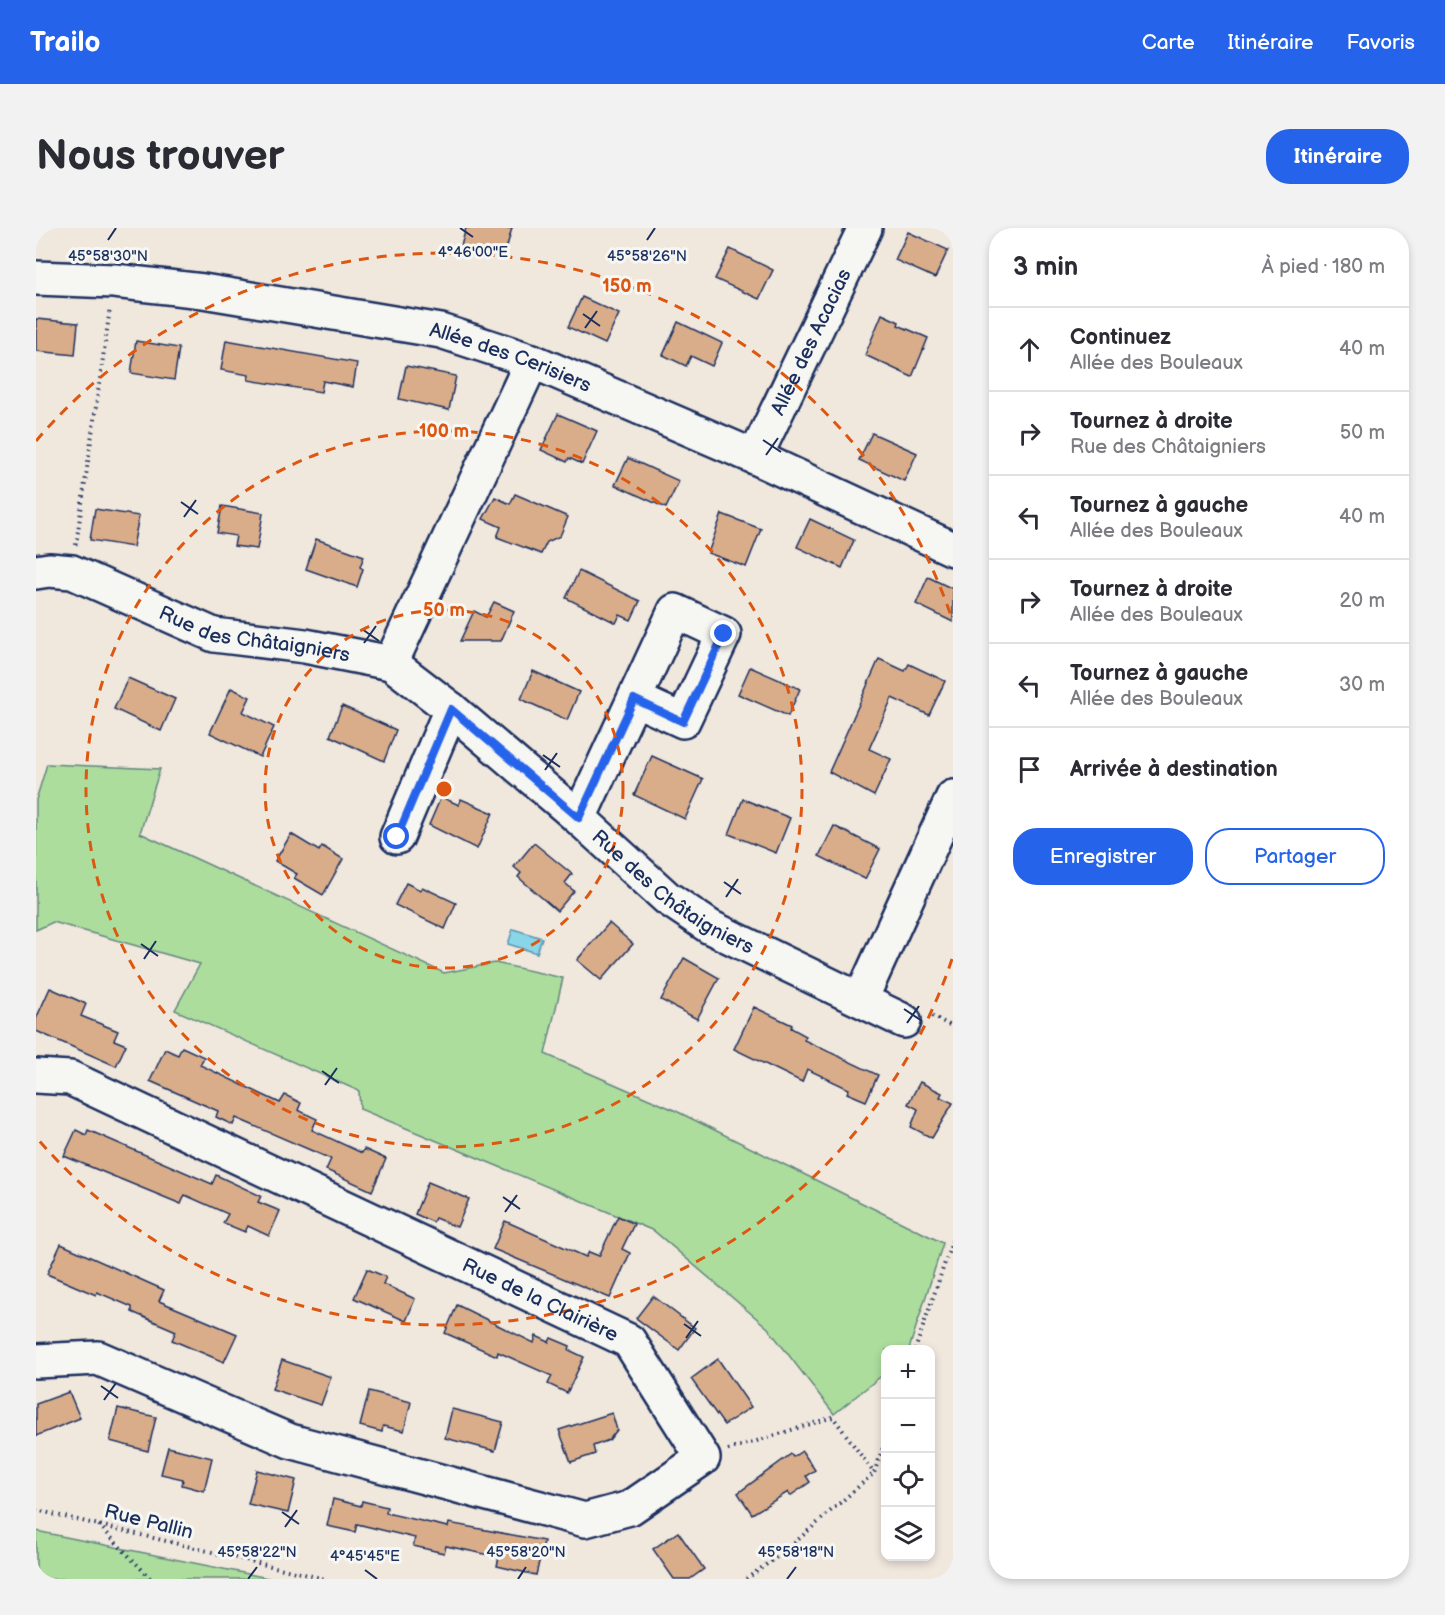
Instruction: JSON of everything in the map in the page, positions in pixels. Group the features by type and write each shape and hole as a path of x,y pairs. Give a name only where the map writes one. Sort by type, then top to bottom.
{"street":[{"name":"Allée des Acacias","path":"755,457 865,228"},
{"name":"Allée des Cerisiers","path":"36,278 114,281 203,291 441,330 532,361 755,457 953,549"},
{"path":"391,663 532,361"},
{"name":"Rue des Châtaigniers","path":"36,572 49,570 72,572 214,635 305,646 391,663 451,709 579,818 667,898 710,927 904,1021"},
{"path":"579,818 634,699"},
{"path":"397,837 451,709"},
{"path":"861,999 953,797"},
{"name":"Rue de la Clairière","path":"36,1076 70,1078 628,1341 703,1458"},
{"path":"36,1361 98,1358 290,1441 585,1520 630,1508 703,1458"}],"path":[{"path":"72,572 114,281"},
{"path":"917,1345 953,1239"},
{"path":"703,1458 833,1417 874,1473"},
{"path":"746,1579 784,1552 874,1473 881,1451"},
{"name":"Rue Pallin","path":"36,1510 325,1579"},
{"path":"98,1524 151,1579"}],"green space":[{"path":"47,764 160,769 140,833 444,973 495,963 563,978 545,1054 672,1109 943,1243 910,1345 881,1345 881,1376 834,1414 768,1328 654,1231 360,1109 359,1091 175,1010 200,964 53,922 36,930 36,800"},
{"path":"36,1531 273,1579 36,1579"}],"water":[{"path":"513,929 542,938 537,953 508,944"}],"building":[{"path":"466,228 512,228 504,257 461,246"},
{"path":"908,232 948,250 935,278 895,260"},
{"path":"730,249 773,270 759,299 715,279"},
{"path":"582,297 619,314 605,344 568,327"},
{"path":"882,314 899,322 898,325 928,338 912,377 865,355"},
{"path":"36,319 78,323 75,355 36,351"},
{"path":"678,322 722,343 712,366 691,356 686,366 663,355"},
{"path":"226,340 357,363 353,387 323,381 321,392 248,380 249,375 221,370"},
{"path":"136,341 179,348 174,380 131,373"},
{"path":"406,366 456,376 449,410 399,399"},
{"path":"558,414 597,431 582,464 569,458 567,462 541,450"},
{"path":"872,433 917,453 904,481 859,460"},
{"path":"628,458 679,481 666,508 615,485"},
{"path":"515,494 568,517 560,536 547,542 541,554 497,537 501,527 483,519 495,497 510,504"},
{"path":"222,506 263,513 257,549 234,546 236,536 217,533"},
{"path":"95,509 139,516 133,547 90,540"},
{"path":"722,514 761,529 746,567 708,553"},
{"path":"810,519 854,540 842,568 797,547"},
{"path":"316,539 364,556 360,567 363,569 357,587 306,569"},
{"path":"579,571 640,601 631,620 620,615 616,623 566,598"},
{"path":"928,577 953,589 953,622 916,604"},
{"path":"494,602 514,611 501,641 460,641 474,611 486,617"},
{"path":"879,659 905,671 909,664 945,681 929,715 892,698 869,749 891,759 874,796 829,772"},
{"path":"750,667 800,689 788,716 738,694"},
{"path":"533,671 579,692 567,720 521,699"},
{"path":"128,678 175,699 161,731 114,709"},
{"path":"231,688 250,697 243,712 274,727 260,757 210,733"},
{"path":"342,706 396,730 384,761 330,736"},
{"path":"652,756 703,779 685,819 634,795"},
{"path":"441,797 459,805 461,799 493,813 477,849 429,825"},
{"path":"743,799 790,818 776,853 729,834"},
{"path":"834,826 880,849 865,879 819,856"},
{"path":"291,834 319,851 322,846 343,859 323,895 294,878 297,874 275,861"},
{"path":"534,843 572,874 565,883 574,891 557,911 518,877 521,873 514,867"},
{"path":"406,883 420,890 422,887 456,903 445,929 395,905"},
{"path":"609,923 633,944 601,980 577,960"},
{"path":"684,958 719,978 697,1019 661,1000"},
{"path":"50,988 86,1004 81,1016 118,1031 114,1040 126,1045 116,1066 36,1031 36,1019"},
{"path":"754,1007 792,1025 791,1028 806,1036 804,1040 878,1075 866,1101 847,1093 849,1089 807,1069 802,1082 734,1049"},
{"path":"182,1047 204,1057 200,1065 280,1103 285,1095 301,1103 298,1110 317,1119 312,1130 362,1153 364,1149 386,1159 372,1191 326,1170 331,1159 236,1118 233,1125 216,1117 218,1111 150,1081 165,1049 178,1055"},
{"path":"920,1082 942,1093 940,1097 953,1103 932,1138 911,1127 918,1109 908,1104"},
{"path":"76,1130 86,1135 88,1130 212,1184 216,1175 261,1196 258,1202 280,1211 269,1236 248,1226 245,1232 223,1223 228,1214 185,1195 181,1204 64,1156"},
{"path":"428,1182 469,1199 457,1227 435,1218 433,1222 415,1214"},
{"path":"618,1216 634,1224 622,1249 630,1253 610,1298 493,1249 505,1221 586,1257 589,1252 599,1256"},
{"path":"61,1244 164,1290 159,1301 237,1334 224,1362 172,1340 176,1331 132,1312 132,1307 97,1292 96,1295 47,1274"},
{"path":"367,1269 386,1277 383,1284 415,1299 406,1321 354,1298"},
{"path":"653,1296 695,1328 679,1350 636,1318"},
{"path":"457,1305 534,1343 536,1336 549,1342 551,1338 570,1346 569,1350 584,1357 567,1393 548,1384 552,1376 498,1352 497,1356 445,1333"},
{"path":"718,1359 751,1407 724,1425 691,1379"},
{"path":"282,1360 331,1377 321,1405 272,1389"},
{"path":"369,1391 411,1402 404,1431 383,1426 382,1432 360,1426"},
{"path":"69,1392 80,1418 36,1436 36,1404"},
{"path":"118,1408 156,1417 148,1451 110,1441"},
{"path":"452,1409 503,1422 495,1451 445,1438"},
{"path":"612,1413 617,1430 609,1440 593,1446 595,1454 571,1462 559,1430"},
{"path":"168,1447 212,1458 204,1491 182,1485 183,1479 161,1474"},
{"path":"802,1451 815,1470 806,1476 810,1482 790,1496 788,1492 752,1514 738,1493 791,1454 793,1457"},
{"path":"257,1470 296,1480 288,1513 248,1504"},
{"path":"333,1499 361,1506 362,1501 387,1507 386,1513 448,1527 449,1523 544,1541 536,1575 497,1566 499,1557 446,1546 444,1553 413,1546 415,1538 357,1524 355,1532 327,1526"},
{"path":"678,1532 704,1569 690,1579 674,1579 653,1549"}],"route":[{"path":"397,837 451,709 579,818 634,699 683,722 724,634"}]}
